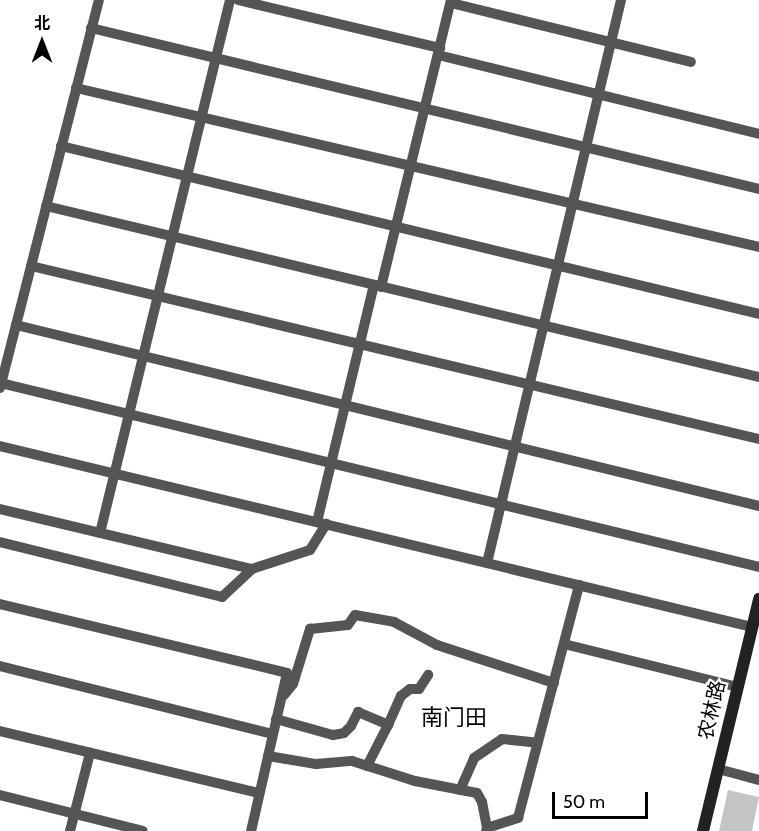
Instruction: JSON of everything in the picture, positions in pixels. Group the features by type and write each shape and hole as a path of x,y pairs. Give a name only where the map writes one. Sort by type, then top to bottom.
{"street":[{"path":"99,0 1,386 128,414 759,567"},
{"path":"100,533 230,0"},
{"path":"238,0 599,95 759,134"},
{"path":"487,563 621,0"},
{"path":"0,542 222,597 252,569 310,550 322,523 332,463 360,344 396,226 451,2 691,63"},
{"path":"91,28 759,189"},
{"path":"76,88 759,247"},
{"path":"61,146 759,314"},
{"path":"46,206 759,377"},
{"path":"31,267 759,439"},
{"path":"16,325 759,506"},
{"path":"0,446 752,627"},
{"path":"0,509 252,569"},
{"path":"268,756 316,764 352,761 415,781 477,793 482,802 487,829 518,818 579,585"},
{"name":"农林路","path":"703,831 759,599"},
{"path":"0,604 287,674 251,831"},
{"path":"281,698 293,684 310,629 348,625 355,615 394,622 437,645 554,683"},
{"path":"564,644 738,687"},
{"path":"0,666 273,734"},
{"path":"367,766 401,696 410,689 419,689 428,675"},
{"path":"276,719 333,735 344,733 351,726 357,712 388,725"},
{"path":"0,731 259,793"},
{"path":"460,790 474,759 502,739 538,743"},
{"path":"70,831 90,753"},
{"path":"718,769 759,780"},
{"path":"0,795 143,831"}],"building":[{"path":"728,790 759,797 752,831 719,831"}],"district":[{"name":"南门田","path":"454,718"}]}
